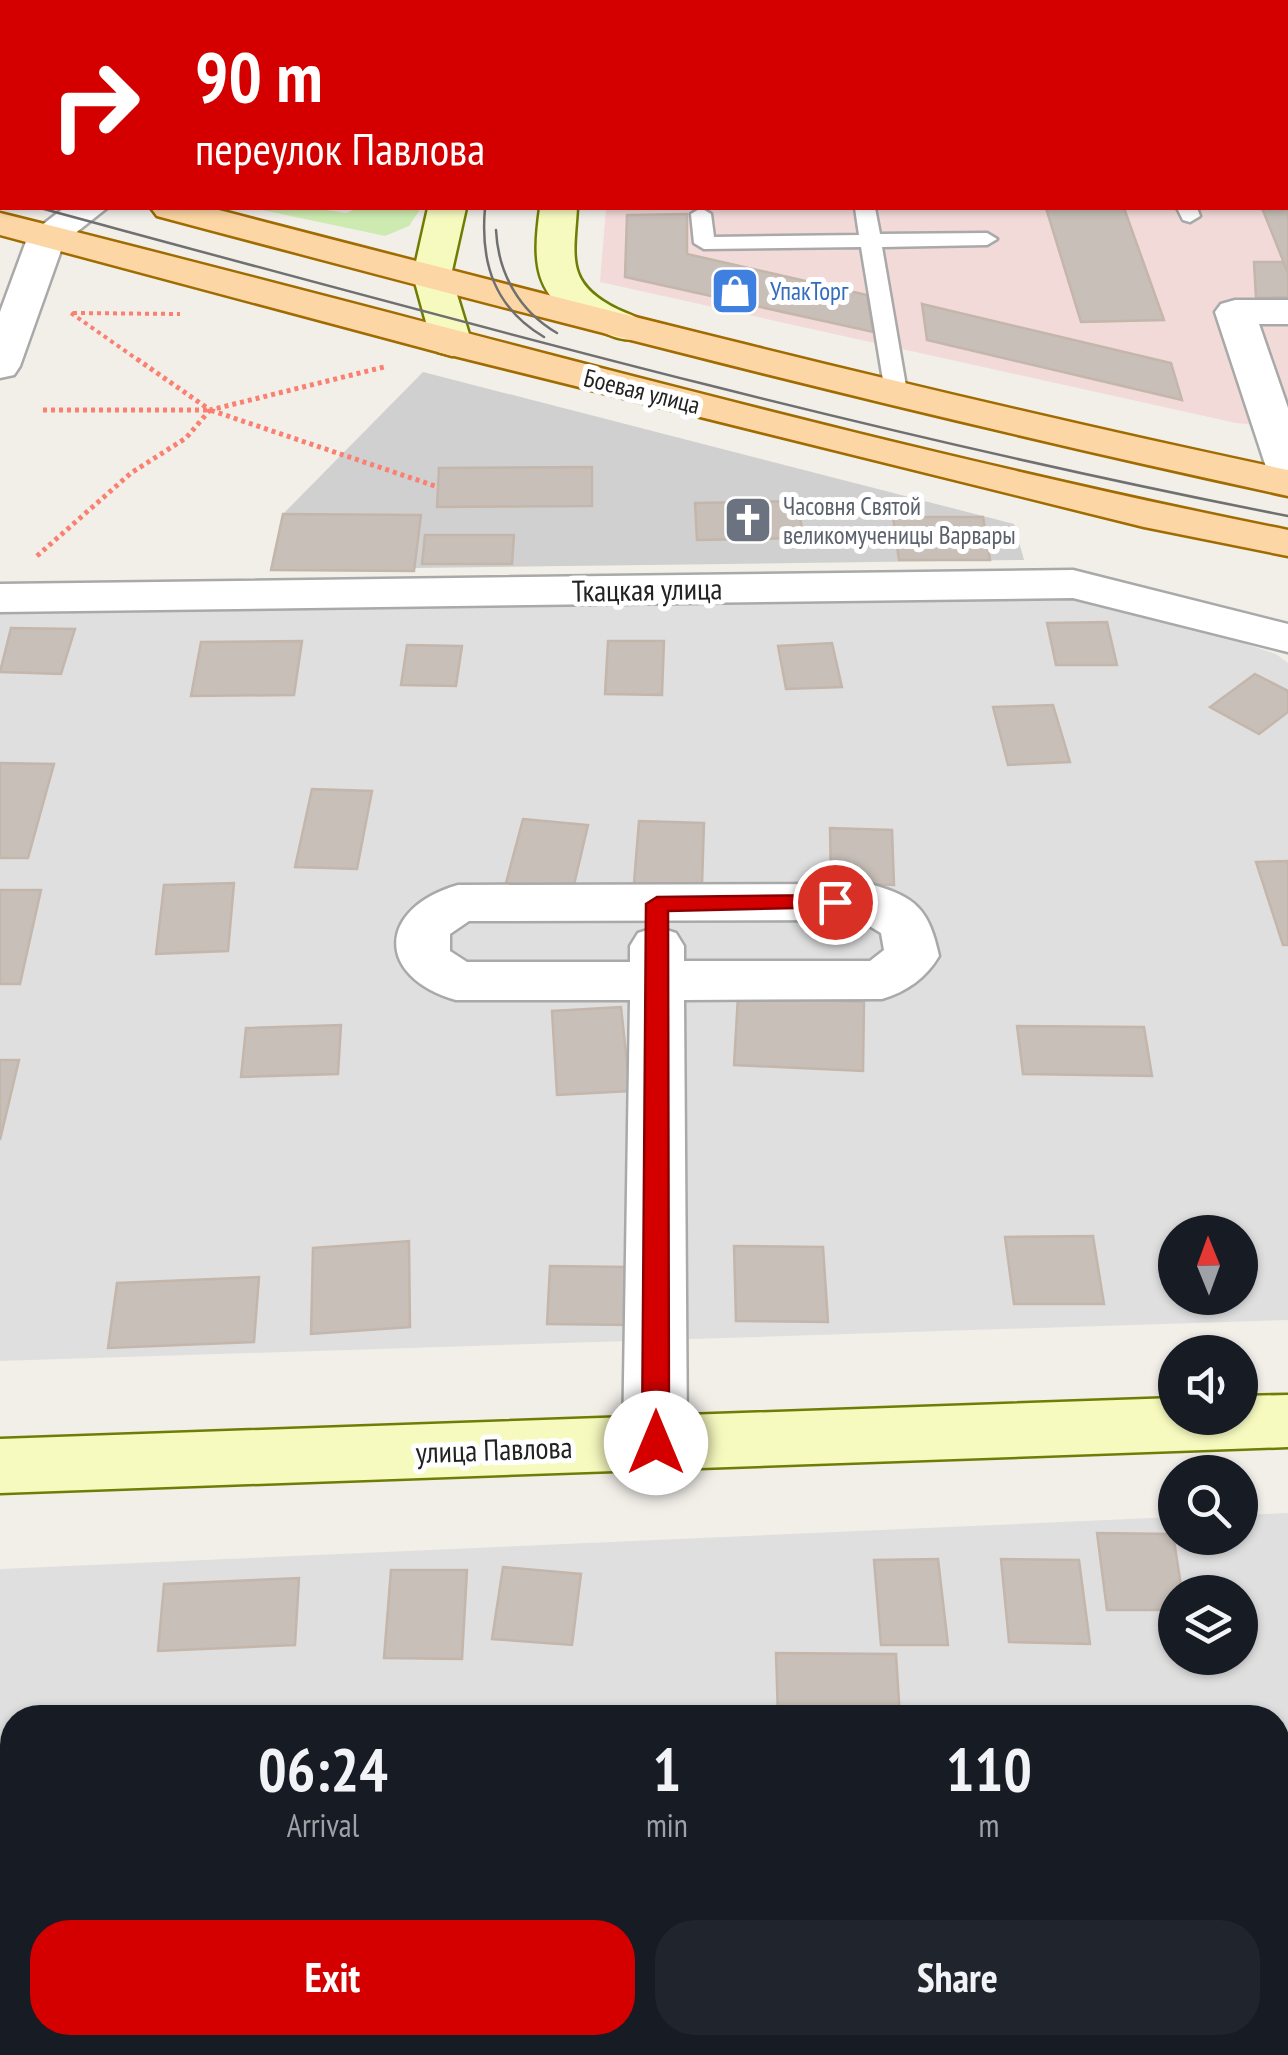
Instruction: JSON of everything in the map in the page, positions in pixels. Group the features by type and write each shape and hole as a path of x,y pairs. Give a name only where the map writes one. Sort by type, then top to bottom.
{"main road":[{"name":"Боевая улица","path":"178,210 631,330 1083,440 1288,484"},
{"name":"Боевая улица","path":"0,224 452,344 1144,514 1288,543"}],"street":[{"path":"0,366 47,236 85,210"},
{"path":"447,210 432,275 452,344"},
{"path":"558,210 552,250 556,274 570,299 631,330"},
{"path":"1288,312 1235,312 1288,470"},
{"name":"Ткацкая улица","path":"13,582 1074,584 1288,638"},
{"path":"870,902 906,924 912,956 882,980 657,981 456,981 423,959 424,926 458,903 870,902"},
{"path":"656,1443 657,904"},
{"name":"улица Павлова","path":"0,1466 1288,1421"}],"lane":[{"path":"865,210 896,392"},
{"path":"702,214 704,242 987,239"}],"path":[{"path":"182,314 71,313 210,410 438,488"},
{"path":"42,410 210,410 397,364"},
{"path":"13,582 131,474 186,438 210,410"}],"shaded area":[{"path":"606,210 1288,210 1288,428 1236,423 600,282"},
{"path":"423,372 1014,524 1024,560 271,570 283,514"},
{"path":"1110,598 1276,654 1288,663 1288,1320 0,1361 0,611"},
{"path":"1288,1513 1288,1705 0,1705 0,1569 1158,1518 1158,1555 1258,1555 1258,1514"}],"green space":[{"path":"262,210 420,210 409,226 385,236"}],"building":[{"path":"1047,210 1125,210 1164,320 1081,322"},
{"path":"1263,210 1288,210 1288,273"},
{"path":"687,214 687,254 867,295 873,332 625,277 627,215"},
{"path":"1254,262 1283,262 1288,273 1288,297 1256,298"},
{"path":"922,304 1171,363 1182,400 927,340"},
{"path":"592,467 592,506 437,507 439,468"},
{"name":"Часовня Святой великомученицы Варвары","path":"798,501 803,538 697,540 695,503"},
{"path":"283,514 421,515 414,571 271,570"},
{"path":"893,517 983,517 990,560 899,560"},
{"path":"425,535 514,535 512,564 422,564"},
{"path":"1107,622 1117,665 1056,665 1047,623"},
{"path":"11,628 75,629 61,674 0,672"},
{"path":"302,641 294,695 191,696 201,642"},
{"path":"608,641 664,641 662,695 605,694"},
{"path":"832,643 842,687 786,689 778,646"},
{"path":"407,645 462,646 456,686 401,685"},
{"path":"1255,674 1288,691 1288,712 1259,734 1210,707"},
{"path":"1053,705 1070,762 1008,765 993,707"},
{"path":"0,763 54,764 28,858 0,858"},
{"path":"312,789 372,791 357,869 295,867"},
{"path":"523,819 588,825 573,889 506,883"},
{"path":"639,821 704,823 702,885 634,883"},
{"path":"830,828 892,830 894,885 831,883"},
{"path":"1288,861 1288,945 1283,945 1256,862"},
{"path":"234,883 228,951 156,954 164,885"},
{"path":"0,890 41,890 20,984 0,984"},
{"path":"738,996 864,1002 863,1071 734,1065"},
{"path":"621,1007 630,1091 557,1095 552,1011"},
{"path":"341,1025 338,1074 241,1077 246,1028"},
{"path":"1017,1026 1144,1027 1152,1076 1023,1074"},
{"path":"0,1060 19,1060 0,1140"},
{"path":"1093,1236 1104,1304 1014,1304 1005,1237"},
{"path":"409,1241 410,1327 311,1334 313,1248"},
{"path":"734,1246 823,1247 828,1322 736,1321"},
{"path":"550,1266 630,1267 629,1325 547,1324"},
{"path":"259,1277 254,1342 108,1348 117,1283"},
{"path":"1097,1533 1158,1534 1158,1555 1176,1555 1179,1575 1158,1575 1158,1610 1107,1610"},
{"path":"938,1559 948,1645 881,1645 874,1560"},
{"path":"1001,1559 1079,1560 1090,1644 1009,1642"},
{"path":"503,1567 581,1574 572,1645 492,1639"},
{"path":"391,1570 467,1570 462,1659 384,1658"},
{"path":"299,1578 295,1645 158,1651 164,1584"},
{"path":"776,1653 896,1654 899,1705 778,1705"}],"tram line":[{"path":"47,210 817,412 1288,516"},
{"path":"485,210 485,248 494,283 513,312 544,337"},
{"path":"496,230 501,261 513,289 532,314 557,333"}],"place":[{"name":"УпакТорг","path":"735,291"},
{"name":"Часовня Святой великомученицы Варвары","path":"748,520"}],"route":[{"path":"656,1443 657,904 835,902"}]}
